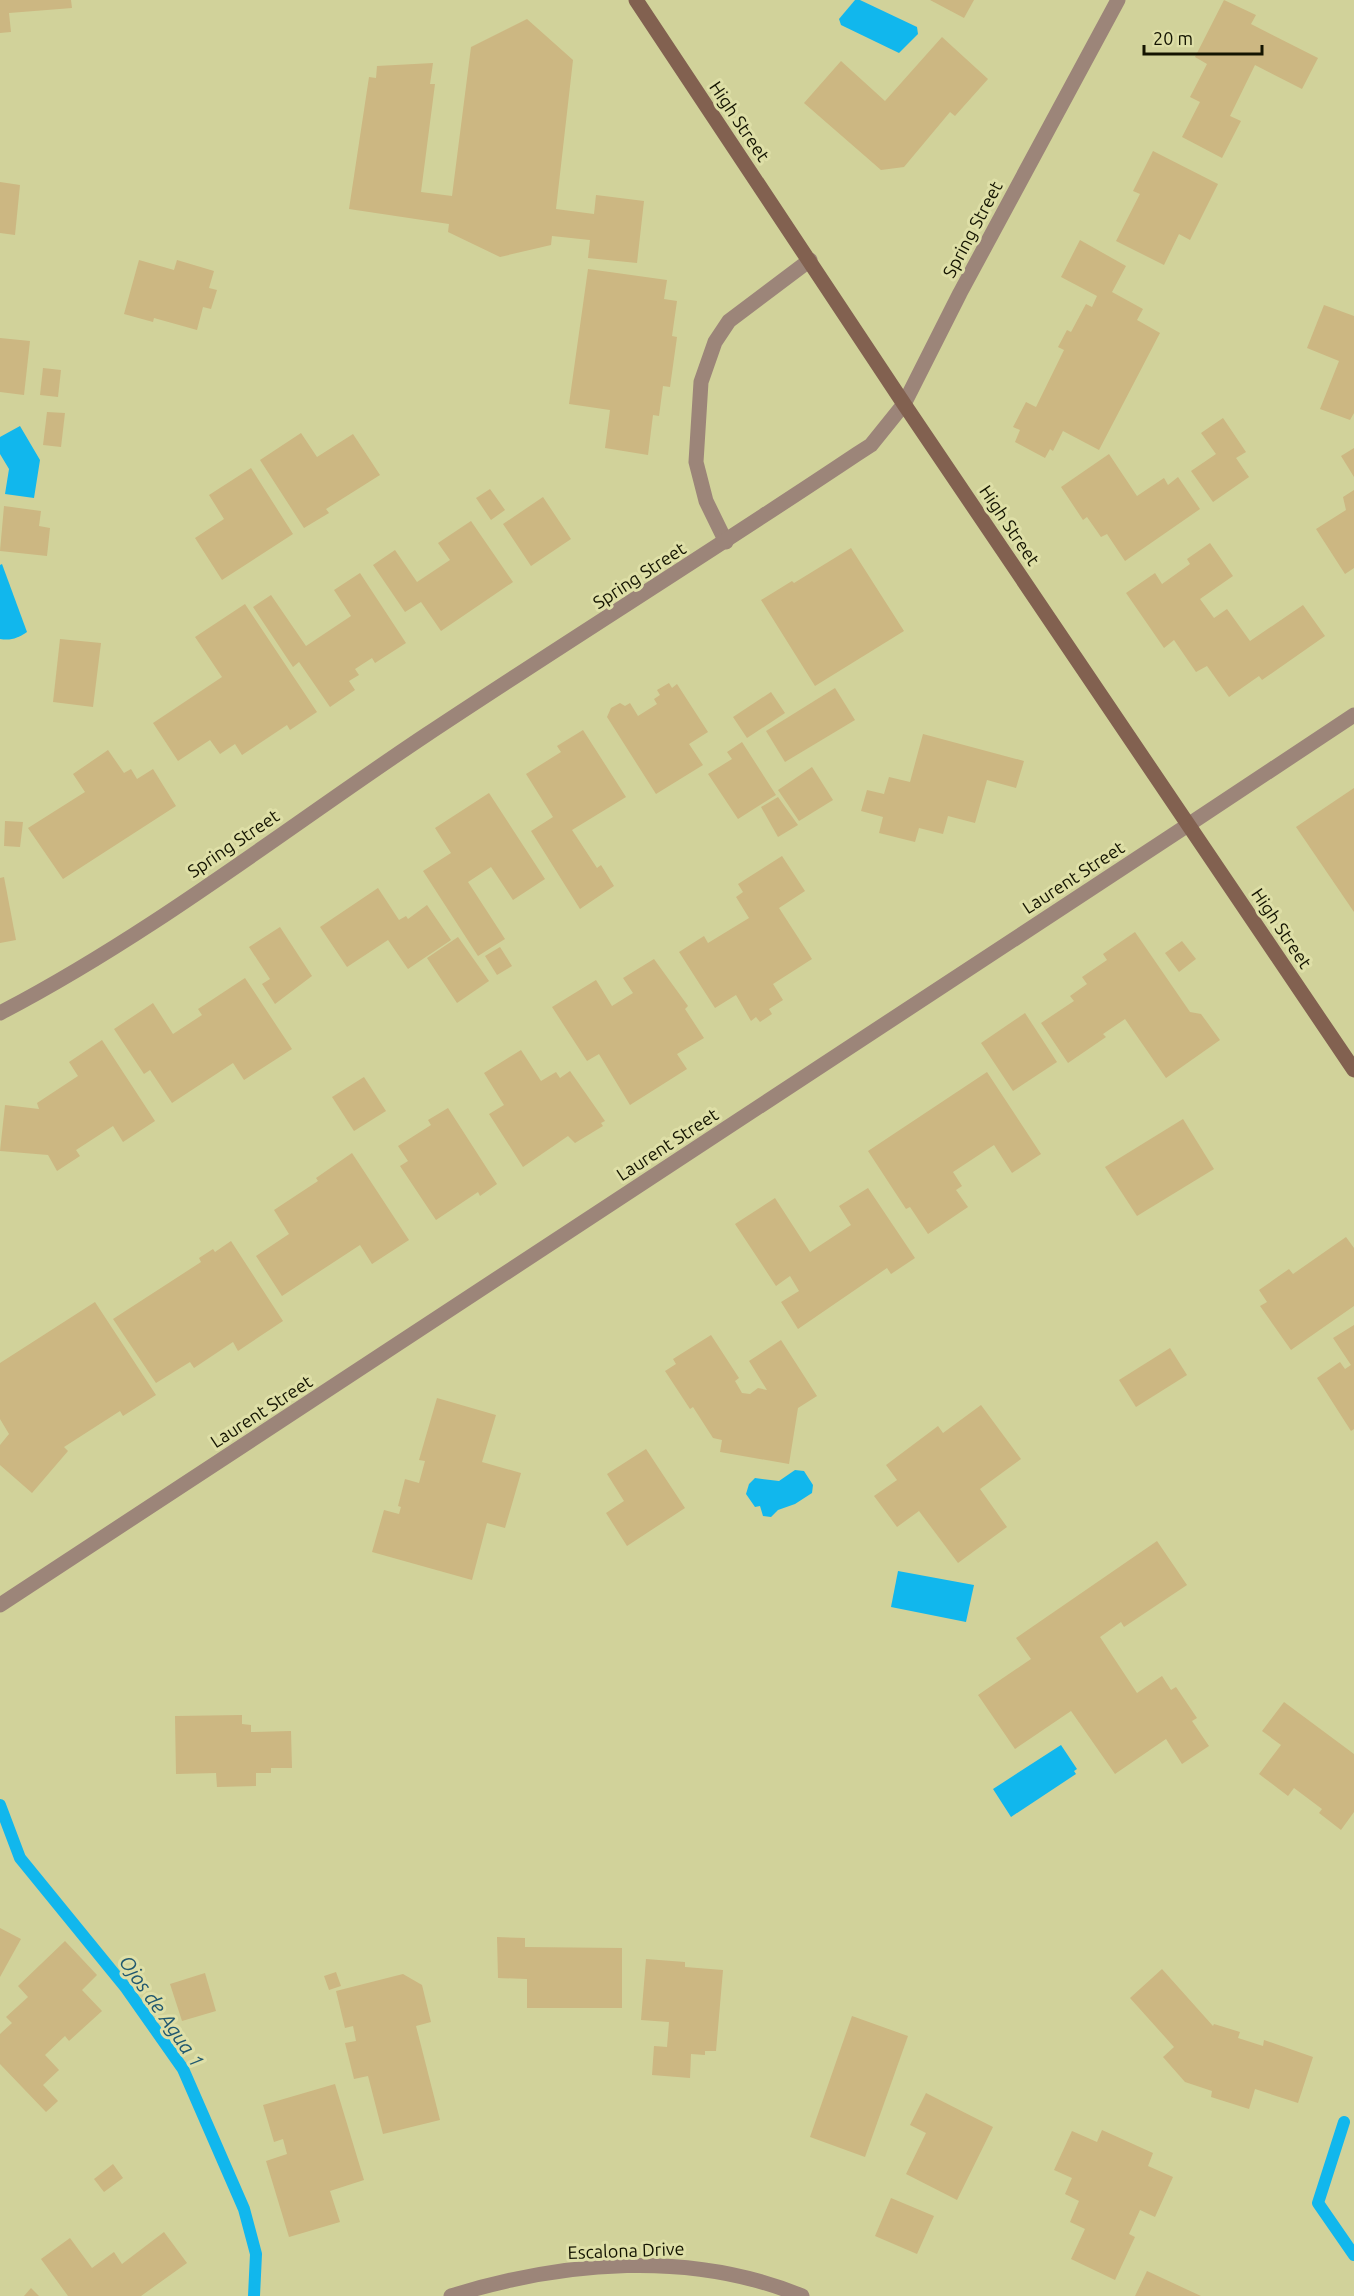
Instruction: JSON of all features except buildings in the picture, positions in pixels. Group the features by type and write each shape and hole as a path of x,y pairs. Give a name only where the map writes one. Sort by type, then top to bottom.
{"main road":[{"name":"High Street","path":"636,0 904,404 1354,1070"}],"street":[{"name":"Spring Street","path":"0,1013 64,980 427,735 726,542 871,445 904,404 955,303 1118,0"},
{"path":"726,542 706,501 696,462 701,382 715,342 729,321 810,260"},
{"name":"Laurent Street","path":"0,1605 1354,715"},
{"name":"Escalona Drive","path":"451,2296 486,2285 565,2271 639,2265 696,2267 771,2283 802,2296"}],"water":[{"path":"855,0 860,0 917,27 918,34 899,53 841,25 839,19"},
{"path":"20,426 40,460 34,498 5,494 9,469 0,454 0,437"},
{"path":"2,564 27,632 8,640 0,639 0,565"},
{"path":"795,1470 804,1471 813,1485 812,1493 795,1504 778,1510 771,1517 763,1516 760,1506 755,1507 746,1494 749,1484 755,1478 779,1481"},
{"path":"898,1571 974,1585 966,1622 891,1607"},
{"path":"1061,1745 1077,1769 1074,1771 1076,1774 1011,1817 993,1789"}],"waterway":[{"name":"Ojos de Agua 1","path":"0,1805 20,1858 126,1988 183,2069 244,2209 256,2254 254,2296"},
{"path":"1344,2122 1318,2203 1354,2255"}]}
